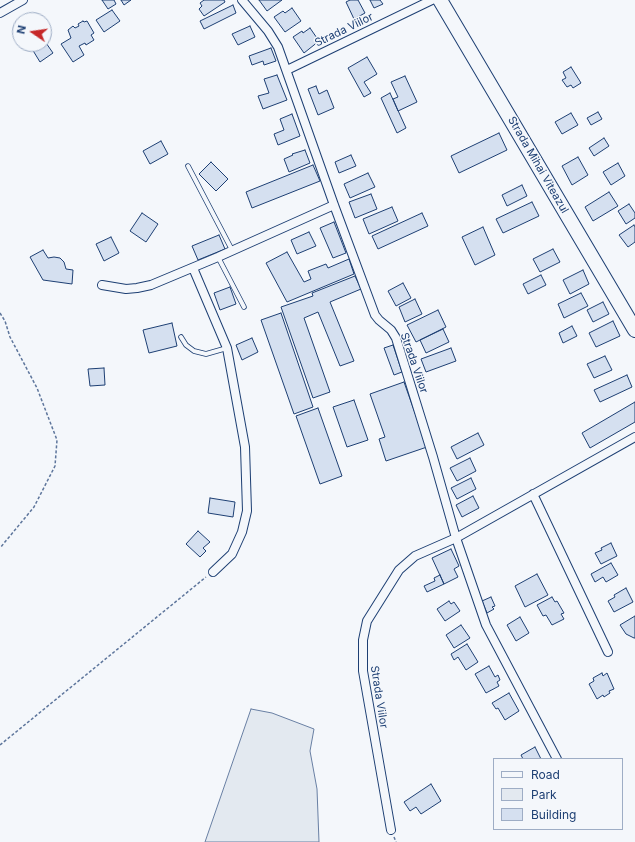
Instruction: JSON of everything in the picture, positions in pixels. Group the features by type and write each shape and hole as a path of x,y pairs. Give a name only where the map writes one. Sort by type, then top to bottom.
{"highway":[{"name":"Strada Mihai Viteazul","path":"440,0 633,322"}],"street":[{"path":"0,13 22,0"},
{"name":"Strada Viilor","path":"242,0 278,47 375,315 391,330 396,338 433,457 456,538 486,625 556,758"},
{"name":"Strada Viilor","path":"287,70 432,0"},
{"path":"102,285 137,288 151,285 232,251 334,205"},
{"path":"193,268 227,348 245,447 247,511 242,532 232,554 213,572"},
{"name":"Strada Viilor","path":"391,830 362,670 363,640 367,621 399,570 415,556 456,538 635,437"},
{"path":"533,494 608,652"}],"lane":[{"path":"188,166 232,251"},
{"path":"218,257 244,307"},
{"path":"181,337 186,346 200,353 206,354 227,348"}],"path":[{"path":"0,313 5,321 10,337 37,388 57,440 55,466 34,507 0,548"},
{"path":"0,745 213,572"}],"green space":[{"path":"251,709 272,713 314,729 310,751 317,789 319,842 205,842"}],"building":[{"path":"102,0 114,0 116,4 108,9"},
{"path":"121,0 131,0 124,5"},
{"path":"204,0 224,0 225,2 204,16 199,9 202,6 200,3"},
{"path":"259,0 282,0 267,11"},
{"path":"350,0 358,0 365,13 354,19 346,2"},
{"path":"370,0 380,0 383,4 374,8"},
{"path":"233,5 236,13 204,29 200,21"},
{"path":"292,8 301,21 285,32 274,17 283,11 285,13"},
{"path":"112,10 120,21 104,32 96,20"},
{"path":"83,21 87,21 94,33 91,35 94,40 86,45 85,43 79,46 84,55 73,62 61,44 71,38 68,30 73,26 75,28 79,26 78,24"},
{"path":"250,26 255,37 238,45 232,34"},
{"path":"310,28 319,41 304,53 293,37"},
{"path":"271,48 276,61 264,65 263,61 252,65 249,56"},
{"path":"34,52 52,52 53,53 40,62"},
{"path":"367,57 377,74 364,82 371,93 364,97 348,68"},
{"path":"571,67 581,83 573,88 571,85 567,87 562,80 566,78 563,72"},
{"path":"277,75 287,100 263,109 258,96 269,93 264,79"},
{"path":"405,76 417,102 398,111 393,99 398,97 391,82"},
{"path":"316,86 319,94 327,90 334,108 318,115 308,89"},
{"path":"390,93 406,128 397,133 381,98"},
{"path":"598,112 602,119 591,125 587,118"},
{"path":"571,113 578,125 562,134 555,122"},
{"path":"292,114 300,136 278,145 274,134 284,130 280,119"},
{"path":"499,133 507,150 459,173 451,156"},
{"path":"604,138 609,146 594,156 589,148"},
{"path":"161,141 168,154 150,164 143,151"},
{"path":"305,150 310,163 289,172 284,159 293,155 292,154"},
{"path":"351,155 356,166 339,173 335,162"},
{"path":"578,157 588,175 572,185 562,166"},
{"path":"211,162 228,179 216,191 199,174"},
{"path":"618,163 625,176 611,185 603,172"},
{"path":"313,165 320,181 252,208 246,192"},
{"path":"368,173 375,187 350,198 344,184"},
{"path":"522,185 527,196 507,206 502,195"},
{"path":"609,192 618,206 593,221 585,207"},
{"path":"371,194 377,209 355,218 349,202"},
{"path":"532,202 539,216 503,233 496,219"},
{"path":"629,204 635,213 635,218 626,224 618,211"},
{"path":"392,207 398,221 369,234 363,219"},
{"path":"142,213 158,224 146,242 130,231"},
{"path":"422,213 428,226 378,249 372,236"},
{"path":"334,222 346,253 333,258 320,228"},
{"path":"634,225 635,242 628,247 619,235"},
{"path":"483,227 495,255 475,265 462,237"},
{"path":"309,232 316,246 297,254 291,240"},
{"path":"219,235 225,249 198,260 192,246"},
{"path":"111,237 119,253 104,261 96,244"},
{"path":"553,249 560,262 540,272 533,259"},
{"path":"43,250 48,258 60,258 64,262 66,269 73,270 72,284 43,280 30,257"},
{"path":"287,252 304,282 311,279 308,271 326,264 328,268 349,259 354,274 287,302 266,263"},
{"path":"583,270 589,284 570,294 563,280"},
{"path":"541,275 546,285 528,294 523,284"},
{"path":"355,276 361,289 330,302 354,361 340,366 318,312 304,318 330,392 313,398 281,307 313,296 312,293"},
{"path":"403,283 411,298 396,306 388,291"},
{"path":"230,287 236,304 220,310 214,293"},
{"path":"581,293 588,306 564,318 558,304"},
{"path":"415,299 422,314 405,322 399,307"},
{"path":"603,302 609,314 593,322 587,310"},
{"path":"438,310 446,327 416,342 407,325"},
{"path":"281,313 313,407 294,414 261,320"},
{"path":"613,321 620,336 596,347 589,333"},
{"path":"172,323 177,346 149,353 143,330"},
{"path":"572,326 577,336 563,343 559,333"},
{"path":"443,329 449,342 426,353 420,340"},
{"path":"252,338 258,352 242,360 236,345"},
{"path":"393,345 402,372 394,375 384,348"},
{"path":"451,348 456,361 426,372 421,359"},
{"path":"605,356 612,370 594,378 587,364"},
{"path":"104,368 105,385 90,386 88,369"},
{"path":"627,375 632,387 600,402 594,390"},
{"path":"404,382 427,447 386,461 379,439 385,437 370,394"},
{"path":"354,400 368,440 347,447 333,407"},
{"path":"635,402 635,422 590,448 582,433"},
{"path":"318,408 342,476 320,484 296,416"},
{"path":"478,433 484,445 457,459 451,447"},
{"path":"470,458 476,471 457,481 450,468"},
{"path":"471,478 476,489 457,499 451,488"},
{"path":"473,496 479,508 462,517 456,505"},
{"path":"210,498 235,502 233,517 208,513"},
{"path":"198,531 210,542 203,548 206,551 200,557 186,544"},
{"path":"611,543 617,556 601,564 595,553"},
{"path":"451,549 459,566 454,569 458,577 444,584 432,558"},
{"path":"611,563 618,575 606,582 603,577 595,582 591,574"},
{"path":"537,574 548,595 525,607 515,586"},
{"path":"440,575 444,584 427,592 424,586 435,581 434,578"},
{"path":"626,588 633,602 614,612 608,601 615,597 614,595"},
{"path":"491,597 495,606 492,607 494,609 487,613 482,601"},
{"path":"552,597 555,602 557,601 564,613 561,614 564,619 552,625 546,615 543,616 537,605"},
{"path":"449,601 451,604 454,602 460,611 445,621 437,609"},
{"path":"635,616 634,638 626,634 620,625"},
{"path":"520,617 529,633 516,641 507,625"},
{"path":"461,625 470,638 454,648 446,635"},
{"path":"467,644 478,662 466,670 458,657 454,660 451,654"},
{"path":"489,666 495,677 498,675 500,680 497,682 499,686 486,693 475,674"},
{"path":"602,673 603,676 607,673 614,689 609,691 610,693 604,697 603,695 597,699 589,684 594,681 593,678"},
{"path":"509,693 519,711 505,720 498,708 496,709 492,703"},
{"path":"535,747 540,758 522,758 521,755"},
{"path":"431,784 441,801 421,814 416,807 410,811 404,802"}]}
